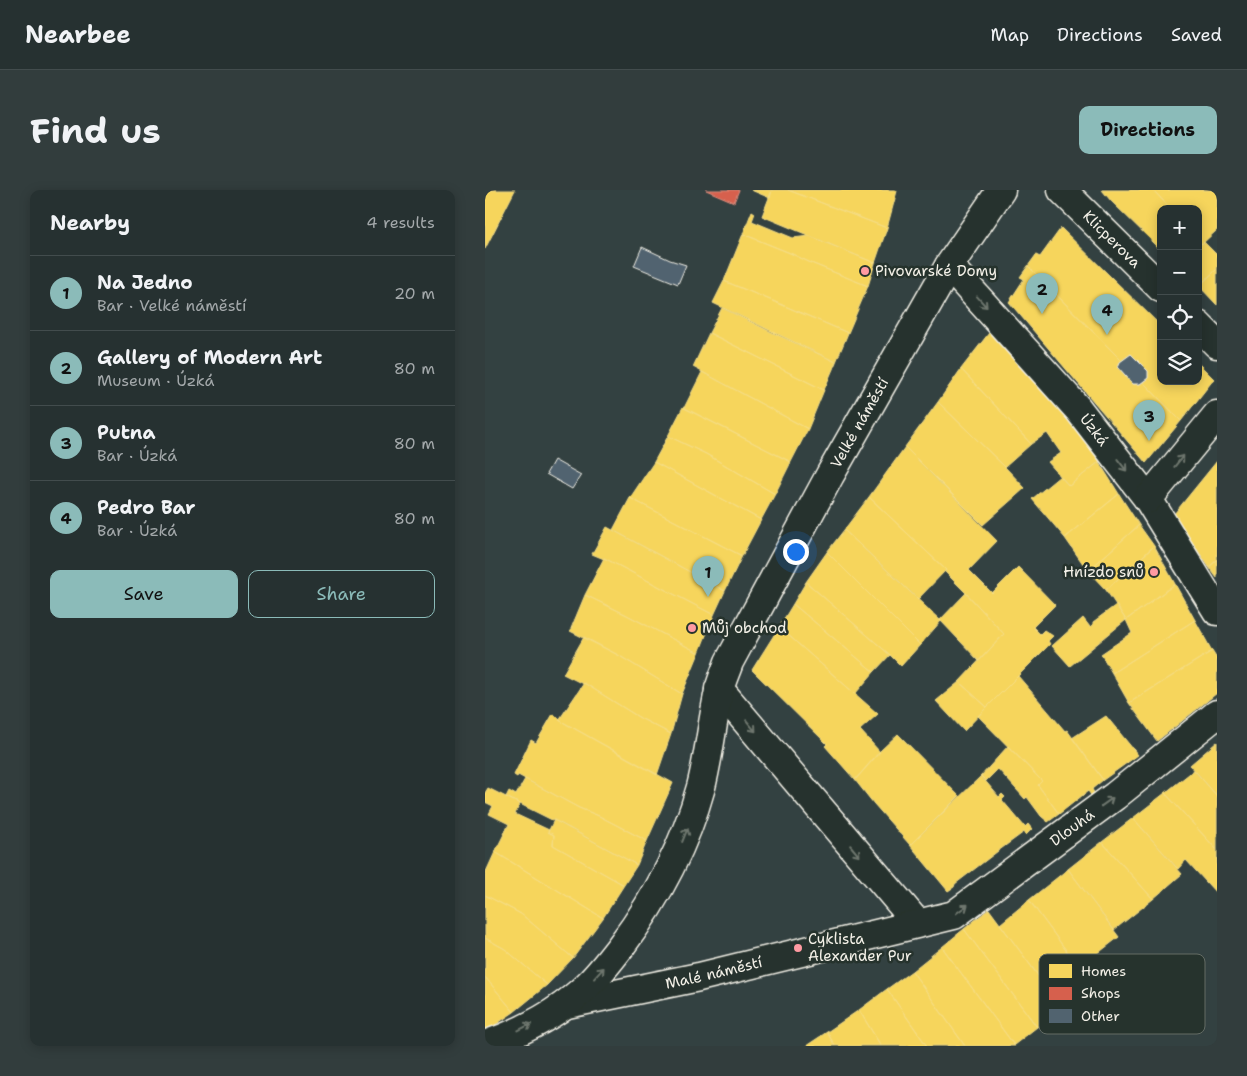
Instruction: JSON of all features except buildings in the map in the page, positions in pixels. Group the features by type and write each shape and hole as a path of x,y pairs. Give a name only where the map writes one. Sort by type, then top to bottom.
{"street":[{"name":"Velké náměstí","path":"719,689 729,662 830,475 949,266 1001,190"},
{"name":"Klicperova","path":"1062,190 1157,284"},
{"name":"Úzká","path":"949,266 1078,409 1148,499 1217,611"},
{"path":"1202,329 1217,344"},
{"path":"1148,499 1217,415"},
{"path":"719,689 917,923"},
{"path":"485,1044 520,1030 542,1018 563,1005 589,984 610,961 651,904 686,834 711,742 719,689"},
{"name":"Dlouhá","path":"917,923 954,915 1115,796 1217,714"},
{"name":"Malé náměstí","path":"563,1005 699,977 917,923"}],"place":[{"name":"Pivovarské Domy","path":"865,271"},
{"name":"Gallery of Modern Art","path":"1042,314"},
{"name":"Pedro Bar","path":"1107,335"},
{"name":"Putna","path":"1149,441"},
{"name":"Hnízdo snů","path":"1154,572"},
{"name":"Na Jedno","path":"708,597"},
{"name":"Můj obchod","path":"692,628"},
{"name":"Cyklista Alexander Pur","path":"798,948"}]}
